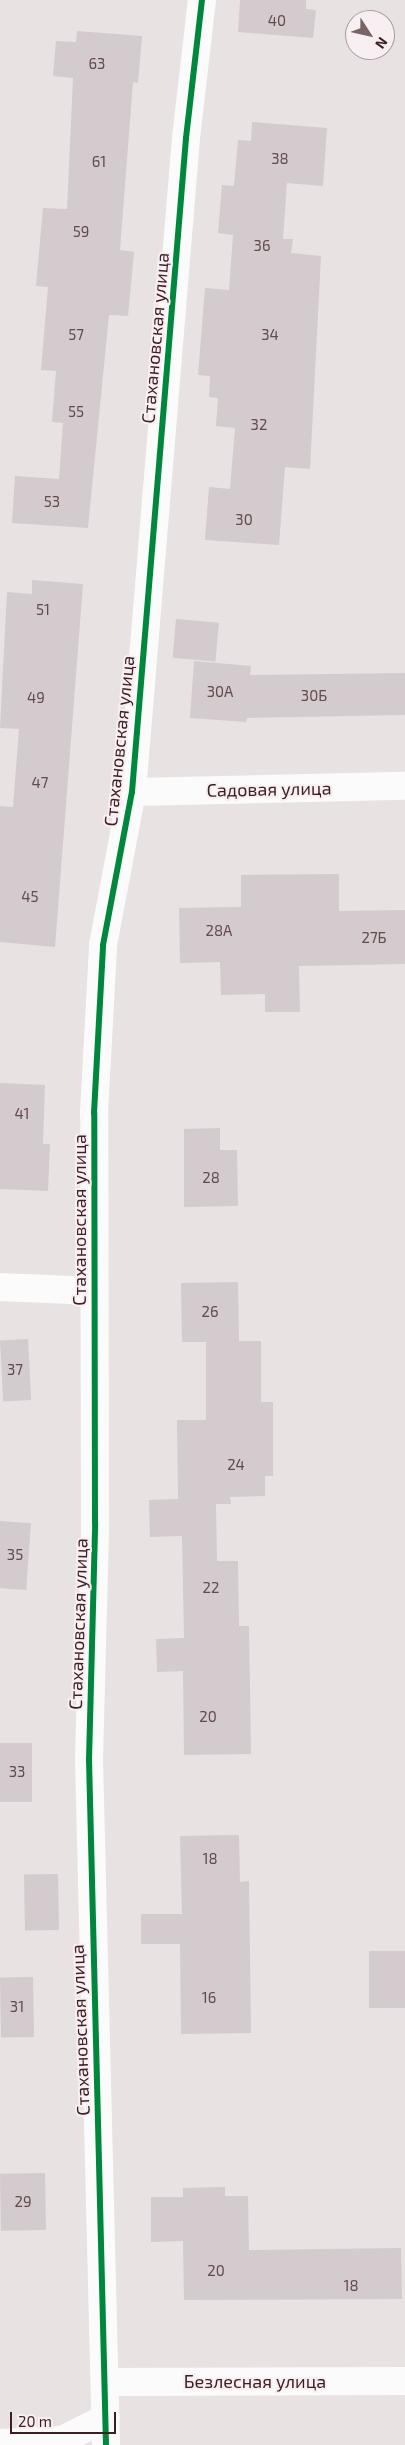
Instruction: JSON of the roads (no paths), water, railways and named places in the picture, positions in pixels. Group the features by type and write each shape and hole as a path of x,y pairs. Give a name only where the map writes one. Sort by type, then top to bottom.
{"street":[{"name":"Стахановская улица","path":"106,2445 89,1760 95,1523 94,1113 103,945 132,792 186,138 202,0"},
{"name":"Садовая улица","path":"132,792 405,786"},
{"path":"0,1287 94,1291"},
{"name":"Безлесная улица","path":"105,2382 405,2381"},
{"path":"0,2443 62,2440 106,2418"}]}
